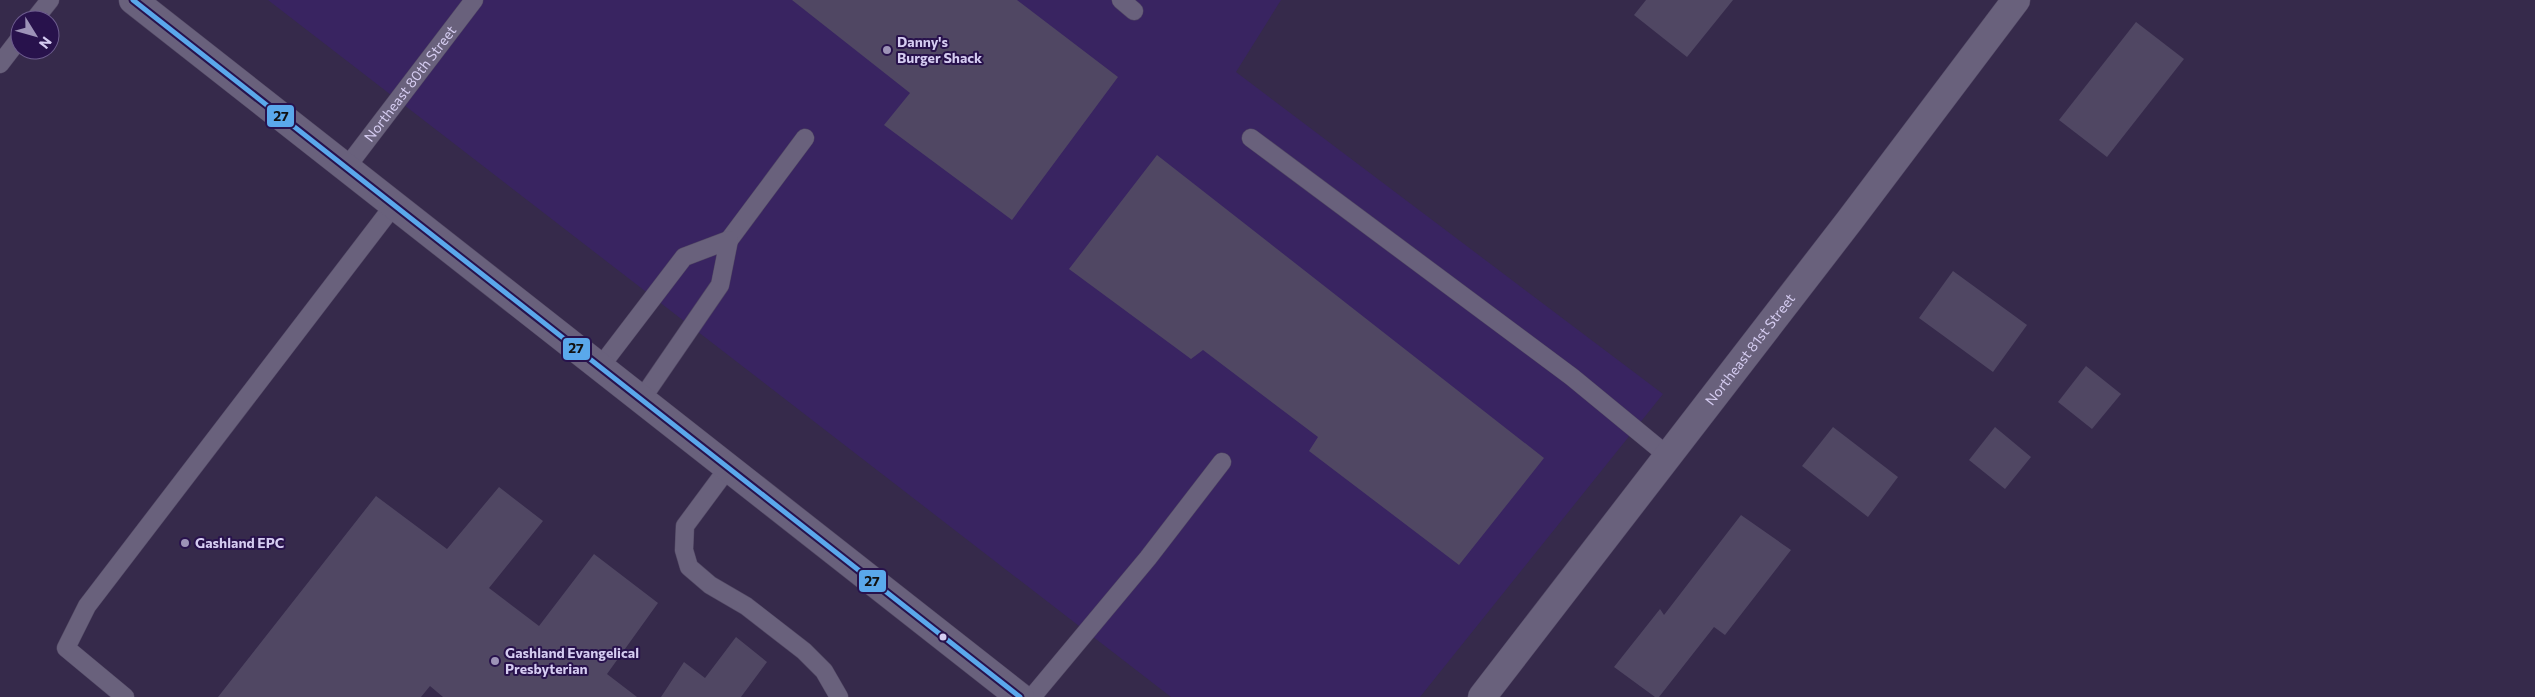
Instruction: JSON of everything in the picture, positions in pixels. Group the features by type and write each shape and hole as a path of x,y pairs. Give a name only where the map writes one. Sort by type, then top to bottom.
{"main road":[{"path":"133,0 1020,697"},
{"name":"Northeast 81st Street","path":"1482,697 2016,0"}],"lane":[{"path":"42,10 50,0"},
{"name":"Northeast 80th Street","path":"346,168 474,0"},
{"path":"0,64 10,51"},
{"path":"641,400 720,285 728,240 804,138"},
{"path":"1252,138 1572,377 1668,456"},
{"path":"125,697 66,648 87,606 394,205"},
{"path":"600,367 684,257 728,240"},
{"path":"1032,697 1148,558 1222,462"},
{"path":"728,468 685,526 684,550 689,567 710,585 746,606 804,651 824,671 839,697"}],"shaded area":[{"path":"268,0 1281,0 1236,72 1663,394 1420,697 1171,697"}],"building":[{"path":"792,0 1017,0 1118,77 1012,220 884,125 910,93"},
{"path":"1646,0 1733,0 1687,57 1634,15"},
{"path":"2136,22 2184,59 2107,157 2059,120"},
{"path":"1157,155 1544,458 1459,565 1309,451 1318,437 1203,350 1191,359 1069,269"},
{"path":"1953,271 2027,325 1993,372 1919,318"},
{"path":"2086,366 2121,394 2092,429 2058,402"},
{"path":"1833,427 1898,477 1868,517 1802,466"},
{"path":"1995,427 2031,457 2005,489 1969,460"},
{"path":"499,487 543,521 489,588 539,626 594,554 658,603 607,674 637,697 443,697 430,686 421,697 218,697 376,496 447,549"},
{"path":"1741,515 1791,550 1725,635 1714,627 1659,697 1655,697 1614,667 1660,609 1664,615"},
{"path":"736,637 767,662 741,697 661,697 684,662 705,678"}],"transit line":[{"name":"27","path":"133,0 1020,697"}],"place":[{"name":"Danny's Burger Shack","path":"887,50"},
{"name":"Gashland EPC","path":"185,543"},
{"name":"Gashland Evangelical Presbyterian","path":"495,661"}]}
